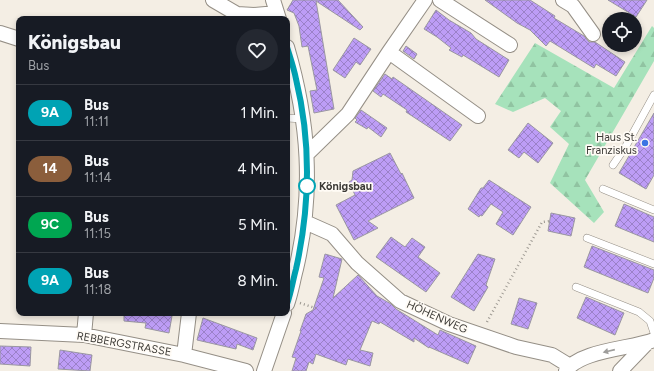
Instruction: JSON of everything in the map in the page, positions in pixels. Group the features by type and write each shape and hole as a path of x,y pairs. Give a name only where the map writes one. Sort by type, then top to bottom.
{"street":[{"path":"213,0 237,14 254,15 276,11"},
{"path":"307,154 348,114 425,0"},
{"path":"440,0 510,44"},
{"path":"563,0 573,6 593,34"},
{"path":"0,33 16,38"},
{"path":"389,52 478,116"},
{"path":"290,57 296,78 304,119 307,154 305,222 290,291"},
{"name":"HÖHENWEG","path":"305,222 332,234 357,263 400,301 450,324 480,335 552,355 568,368"},
{"path":"84,335 86,316"},
{"path":"184,354 189,316"},
{"path":"264,371 283,316"},
{"name":"REBBERGSTRASSE","path":"0,331 84,335 184,354 246,371"},
{"path":"568,368 591,355 652,339"},
{"path":"628,368 652,339"}],"lane":[{"path":"613,165 626,146 654,95"},
{"path":"290,118 304,119"},
{"path":"603,189 654,210"},
{"path":"587,238 654,264"},
{"path":"576,288 639,312 650,321 652,339"}],"path":[{"path":"480,335 542,222 550,221"}],"green space":[{"path":"652,26 654,28 654,61 585,180 604,212 594,223 550,183 569,144 550,127 561,111 545,98 513,112 495,104 535,43 614,88 636,52 642,52 642,42"}],"building":[{"path":"293,0 338,0 363,27 360,30 316,1 334,109 314,113 310,91 317,90 308,46 302,47 299,26 294,13 287,10"},
{"path":"485,0 530,0 555,16 554,18 584,36 589,42 595,42 602,47 602,52 610,52 625,62 616,76 596,64 594,68 550,41 546,46 530,30 517,23"},
{"path":"608,0 647,0 639,12 628,12"},
{"path":"436,10 449,20 471,33 476,39 509,60 499,77 463,55 462,57 449,50 451,48 424,29"},
{"path":"354,38 371,49 360,65 356,62 345,78 333,70"},
{"path":"406,46 417,54 414,59 403,51"},
{"path":"385,74 392,79 393,77 462,125 450,141 406,112 407,110 383,94 381,97 373,91"},
{"path":"361,110 387,128 381,137 368,127 367,129 355,122 357,120 355,118"},
{"name":"Haus St. Franziskus","path":"654,113 654,175 646,189 619,173"},
{"path":"528,123 553,143 538,163 524,152 519,158 508,150"},
{"path":"390,153 414,198 368,221 378,228 354,240 336,205 355,195 349,182 352,180 353,171"},
{"path":"489,180 531,207 513,235 496,224 503,212 491,204 482,216 480,215 479,217 468,209 481,188 483,188"},
{"path":"624,204 654,217 654,242 615,226"},
{"path":"551,213 575,218 571,236 548,231"},
{"path":"391,237 405,247 412,238 425,247 418,257 440,273 426,292 376,257"},
{"path":"592,246 654,270 654,278 648,293 584,267"},
{"path":"325,254 342,259 333,298 358,275 377,296 438,335 440,330 476,346 468,364 429,348 414,338 414,342 380,322 379,324 372,321 360,350 373,353 370,366 348,359 346,365 316,354 313,364 309,362 306,371 292,371 296,358 292,357 300,331 306,314 313,310 324,278 319,277"},
{"path":"478,254 495,259 486,285 488,287 474,311 451,297"},
{"path":"586,297 624,313 615,335 577,318"},
{"path":"519,298 537,303 528,329 511,324"},
{"path":"124,316 172,316 169,333 145,328 146,323 124,321"},
{"path":"203,318 257,338 253,350 237,344 236,349 197,340"},
{"path":"0,346 31,347 30,366 0,364"},
{"path":"60,350 92,355 90,371 58,369"}],"bus line":[{"name":"9A","path":"290,57 296,78 304,119 307,154 305,222 290,291"}],"place":[{"name":"Haus St. Franziskus","path":"645,143"},
{"name":"Königsbau","path":"307,186"}]}
